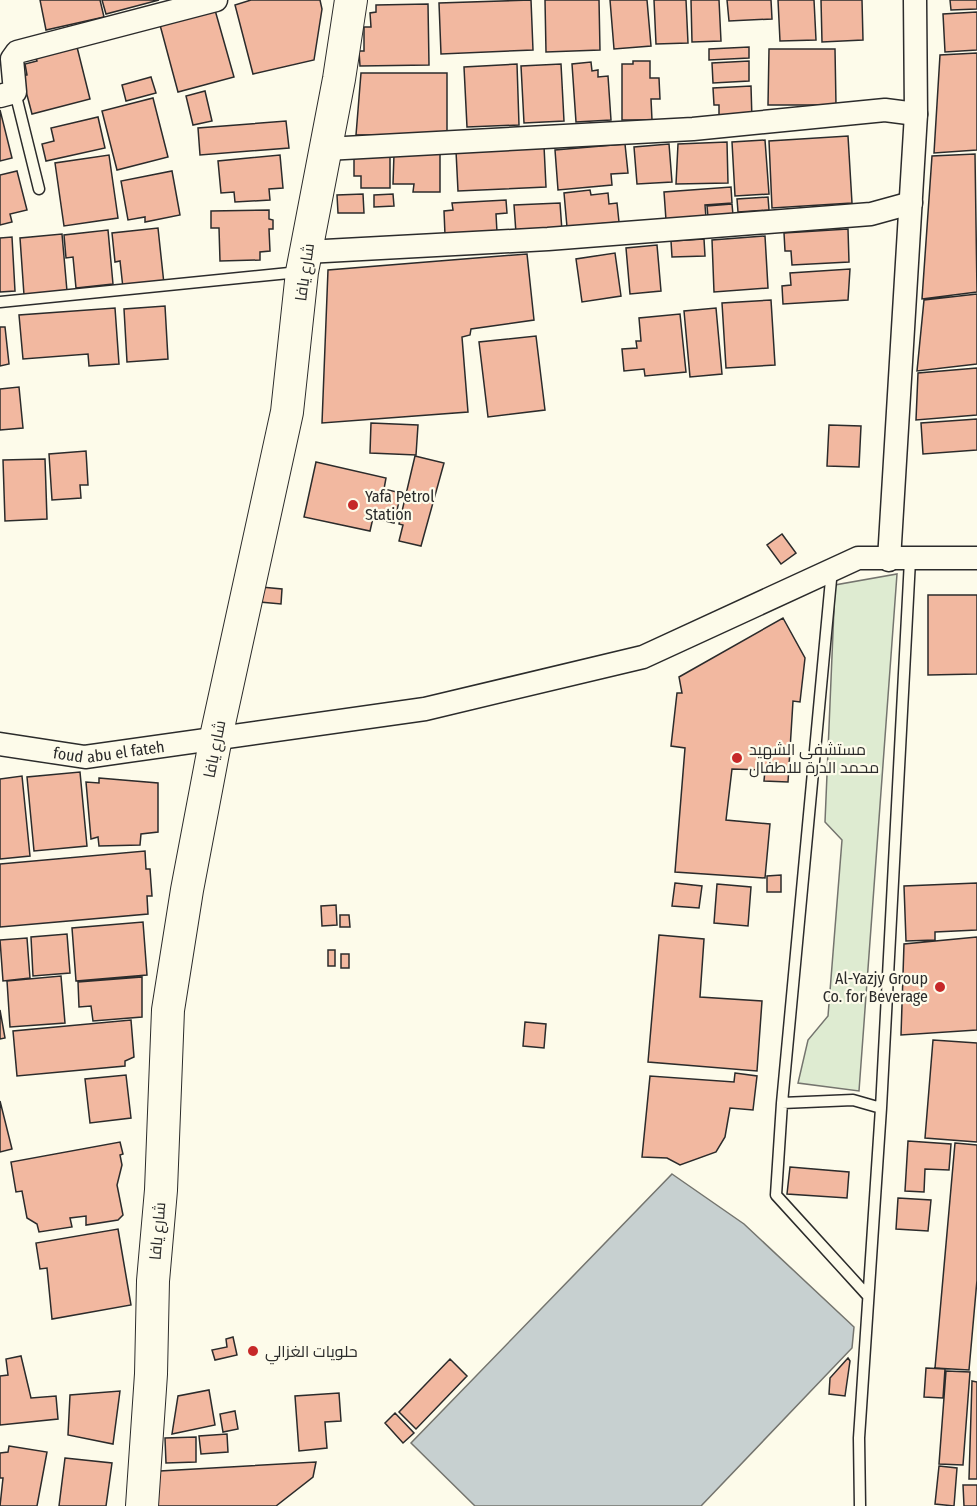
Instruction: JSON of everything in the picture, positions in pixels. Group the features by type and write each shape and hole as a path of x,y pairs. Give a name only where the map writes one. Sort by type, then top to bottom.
{"street":[{"path":"7,94 12,59 17,52 216,0"},
{"name":"شارع يافا","path":"142,1506 145,1482 153,1281 161,1190 168,1010 187,890 216,737 287,412 304,262 351,0"},
{"path":"899,560 916,114 915,0"},
{"path":"326,149 693,129 885,110 916,114"},
{"path":"304,262 871,214 911,203"},
{"name":"foud abu el fateh","path":"0,744 85,757 425,709 643,657 858,558 899,560 977,558"}],"lane":[{"path":"7,94 39,189"},
{"path":"0,302 304,262"},
{"path":"860,1506 859,1438 881,1108 899,560"},
{"path":"832,569 782,1103 776,1195 868,1296"},
{"path":"782,1103 854,1100 881,1108"}],"green space":[{"path":"897,574 859,1091 798,1083 808,1040 828,1016 842,840 825,822 835,585"}],"shaded area":[{"path":"672,1174 744,1224 854,1327 852,1348 701,1506 475,1506 411,1443"}],"building":[{"path":"40,0 100,0 104,17 46,30"},
{"path":"102,0 159,0 106,14"},
{"path":"251,0 320,0 322,9 314,60 253,74 235,5"},
{"path":"531,0 533,50 441,54 439,3"},
{"path":"545,0 599,0 600,50 546,52"},
{"path":"610,0 647,0 651,46 614,49"},
{"path":"654,0 686,0 688,43 656,44"},
{"path":"691,0 719,0 721,41 692,42"},
{"path":"727,0 771,0 772,19 729,21"},
{"path":"778,0 814,0 816,40 780,41"},
{"path":"821,0 862,0 863,40 822,42"},
{"path":"950,0 977,0 977,9 951,10"},
{"path":"428,4 429,65 360,66 359,51 364,51 364,27 371,27 370,13 376,12 376,5"},
{"path":"215,10 234,77 178,92 160,25"},
{"path":"977,12 977,50 945,52 943,14"},
{"path":"77,47 90,99 32,114 22,76 27,75 25,64 37,61 36,58"},
{"path":"749,47 749,58 709,60 709,49"},
{"path":"769,49 835,49 836,105 768,105"},
{"path":"977,53 977,150 934,153 940,55"},
{"path":"633,61 650,61 650,78 659,78 660,99 651,99 652,120 622,120 622,64 633,64"},
{"path":"749,61 749,81 713,83 712,63"},
{"path":"591,62 592,71 598,70 598,77 608,76 611,120 576,122 572,64"},
{"path":"517,64 519,125 467,127 464,67"},
{"path":"561,64 564,121 524,123 521,66"},
{"path":"361,73 447,73 447,135 356,135"},
{"path":"151,77 156,93 126,101 122,85"},
{"path":"751,86 752,120 719,121 719,105 714,105 713,88"},
{"path":"205,91 212,121 193,125 186,96"},
{"path":"153,98 168,157 117,170 102,111"},
{"path":"0,110 12,158 0,161"},
{"path":"98,117 105,148 46,161 42,144 54,141 51,128"},
{"path":"286,121 289,148 200,155 198,128"},
{"path":"848,136 852,203 772,208 769,141"},
{"path":"765,140 769,194 735,196 732,142"},
{"path":"727,142 728,183 676,184 678,144"},
{"path":"625,144 628,173 611,174 612,185 558,190 555,150"},
{"path":"669,144 672,182 637,184 634,147"},
{"path":"544,146 546,187 458,191 456,151"},
{"path":"390,154 390,188 361,188 361,176 354,176 354,155"},
{"path":"394,154 440,154 440,192 413,192 414,184 393,184"},
{"path":"975,154 977,292 922,299 932,156"},
{"path":"109,155 118,218 64,226 55,163"},
{"path":"280,155 283,188 269,189 270,200 235,202 234,192 221,193 218,161"},
{"path":"17,171 27,210 10,214 12,222 0,225 0,175"},
{"path":"172,171 180,215 145,222 145,217 128,220 121,181"},
{"path":"731,187 732,203 705,205 706,218 666,220 664,192"},
{"path":"590,190 591,195 608,193 609,204 617,203 619,222 567,227 564,193"},
{"path":"363,194 364,213 338,213 337,195"},
{"path":"393,194 394,206 374,207 374,195"},
{"path":"768,197 769,210 738,212 737,199"},
{"path":"506,200 507,213 496,214 497,232 445,235 444,211 453,210 452,203"},
{"path":"560,203 562,231 516,233 514,205"},
{"path":"732,204 733,215 708,217 707,206"},
{"path":"269,210 269,219 273,220 273,229 269,229 270,251 260,252 260,260 220,261 219,228 211,228 211,211"},
{"path":"158,228 164,284 123,288 120,261 115,262 112,233"},
{"path":"848,229 849,262 792,265 791,251 785,251 784,233"},
{"path":"108,230 113,284 76,288 73,257 66,258 64,235"},
{"path":"62,234 67,291 24,295 20,238"},
{"path":"765,236 768,288 714,292 712,240"},
{"path":"12,237 15,291 0,292 0,238"},
{"path":"704,239 705,256 672,257 671,241"},
{"path":"657,245 661,291 630,294 626,248"},
{"path":"615,253 621,296 582,302 576,259"},
{"path":"527,254 534,320 471,329 470,335 462,337 468,412 322,423 328,270"},
{"path":"850,269 848,300 783,304 782,286 791,285 790,273"},
{"path":"977,294 977,364 917,371 924,300"},
{"path":"771,300 775,365 726,368 722,303"},
{"path":"165,306 168,359 127,362 124,309"},
{"path":"115,308 119,364 89,366 88,354 23,359 19,315"},
{"path":"716,308 722,374 690,377 684,311"},
{"path":"680,314 686,372 645,376 644,369 624,371 622,349 637,348 636,341 641,341 639,318"},
{"path":"0,327 5,327 9,364 0,366"},
{"path":"536,336 545,410 488,417 479,342"},
{"path":"977,368 977,415 916,420 918,373"},
{"path":"19,387 23,428 0,430 0,389"},
{"path":"977,419 977,450 923,454 921,423"},
{"path":"371,423 418,425 416,455 370,453"},
{"path":"829,425 861,426 859,467 827,466"},
{"path":"86,451 88,485 80,485 81,498 52,500 49,454"},
{"path":"415,456 444,463 421,546 399,541 403,525 399,524"},
{"path":"45,459 47,519 5,521 3,460"},
{"name":"Yafa Petrol Station","path":"316,462 386,478 384,489 401,493 394,523 373,518 370,531 304,517"},
{"path":"782,534 796,553 781,564 767,545"},
{"path":"261,587 282,589 281,604 260,602"},
{"path":"928,595 977,595 977,674 928,675"},
{"name":"مستشفى الشهيد محمد الدرة للاطفال","path":"783,618 805,658 800,702 793,701 788,782 764,781 765,770 732,769 726,820 770,824 765,878 675,872 685,748 671,746 677,693 682,693 679,677"},
{"path":"80,772 87,846 34,851 27,777"},
{"path":"22,776 30,856 0,859 0,779"},
{"path":"99,778 158,783 158,832 141,834 140,845 99,846 98,837 91,839 86,782 99,783"},
{"path":"145,851 146,869 150,869 152,896 147,896 148,914 0,927 0,864"},
{"path":"781,875 781,892 767,892 767,876"},
{"path":"675,883 702,886 699,908 672,906"},
{"name":"Al-Yazjy Group Co. for Beverage","path":"977,883 977,930 935,932 935,940 906,941 904,886"},
{"path":"717,884 751,887 748,926 714,923"},
{"path":"336,905 337,925 322,926 321,906"},
{"path":"340,915 349,915 350,927 340,927"},
{"path":"143,922 147,975 76,981 72,928"},
{"path":"67,934 70,973 33,976 31,937"},
{"path":"659,935 704,939 700,997 762,1001 757,1071 648,1062"},
{"name":"Al-Yazjy Group Co. for Beverage","path":"977,937 977,1030 901,1035 904,944"},
{"path":"27,938 30,978 3,981 0,940"},
{"path":"328,950 335,950 335,966 328,966"},
{"path":"341,954 349,954 349,968 341,968"},
{"path":"61,976 65,1023 10,1027 7,981"},
{"path":"142,977 142,1017 93,1021 91,1006 79,1007 78,982"},
{"path":"0,1010 5,1038 0,1039"},
{"path":"131,1020 134,1057 125,1061 125,1066 17,1076 13,1031"},
{"path":"525,1022 546,1024 544,1048 523,1046"},
{"path":"933,1040 977,1043 977,1142 925,1138"},
{"path":"735,1073 757,1076 753,1110 730,1108 725,1137 716,1152 680,1165 667,1158 642,1157 650,1076 734,1082"},
{"path":"126,1075 131,1118 90,1123 85,1079"},
{"path":"0,1101 12,1149 0,1152"},
{"path":"908,1141 951,1144 949,1170 925,1169 924,1192 905,1191"},
{"path":"120,1142 123,1154 120,1155 122,1165 117,1185 123,1215 118,1220 86,1225 86,1216 70,1218 72,1227 39,1232 37,1224 27,1218 22,1191 16,1192 11,1162"},
{"path":"955,1143 977,1145 977,1280 969,1370 935,1368"},
{"path":"790,1167 849,1172 847,1198 787,1194"},
{"path":"898,1198 931,1200 928,1231 896,1229"},
{"path":"118,1229 131,1305 52,1319 47,1268 40,1269 36,1243"},
{"path":"233,1337 237,1355 215,1360 212,1350 227,1347 226,1339"},
{"path":"21,1356 31,1398 56,1396 58,1419 0,1425 0,1376 8,1375 6,1359"},
{"path":"848,1358 850,1361 845,1396 829,1394 830,1378"},
{"path":"450,1359 467,1376 416,1429 399,1412"},
{"path":"926,1368 945,1369 943,1398 924,1397"},
{"path":"946,1371 970,1372 963,1465 939,1464"},
{"path":"972,1381 977,1382 977,1479 969,1479"},
{"path":"209,1390 215,1425 172,1434 178,1396"},
{"path":"120,1391 113,1444 68,1435 70,1395"},
{"path":"339,1393 341,1421 325,1422 327,1448 299,1451 295,1396"},
{"path":"235,1411 238,1429 223,1432 220,1414"},
{"path":"395,1413 414,1433 403,1443 385,1423"},
{"path":"227,1434 228,1452 201,1454 199,1436"},
{"path":"196,1437 196,1462 166,1463 165,1438"},
{"path":"9,1446 47,1452 37,1506 0,1506 3,1478 0,1478 0,1453 8,1452"},
{"path":"65,1458 112,1463 106,1506 59,1506"},
{"path":"316,1462 313,1477 276,1506 155,1506 160,1471"},
{"path":"939,1466 957,1468 954,1506 935,1504"},
{"path":"963,1485 977,1485 977,1506 964,1506"}],"place":[{"name":"Yafa Petrol Station","path":"353,505"},
{"name":"مستشفى الشهيد محمد الدرة للاطفال","path":"737,758"},
{"name":"Al-Yazjy Group Co. for Beverage","path":"940,987"},
{"name":"حلويات الغزالي","path":"253,1351"}]}
